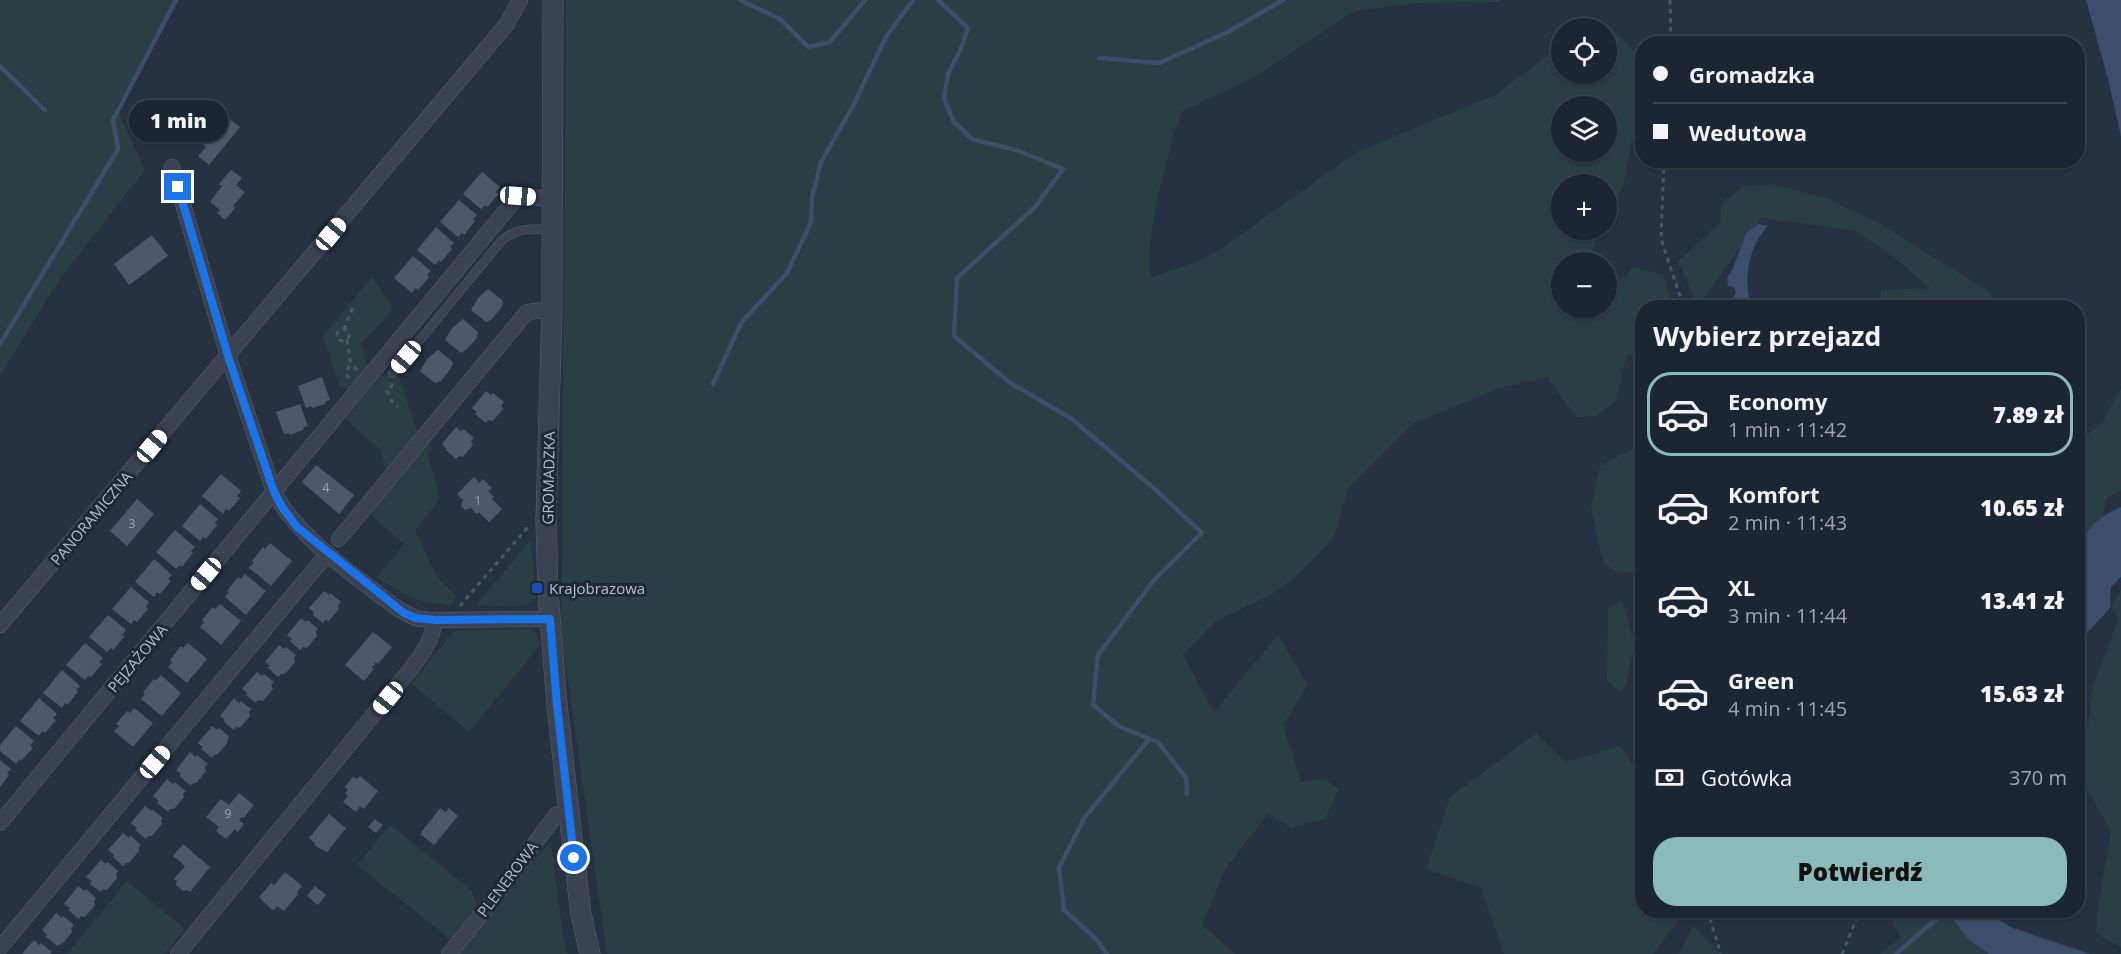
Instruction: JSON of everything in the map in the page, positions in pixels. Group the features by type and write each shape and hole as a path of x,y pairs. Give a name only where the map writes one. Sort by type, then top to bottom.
{"street":[{"name":"PANORAMICZNA","path":"0,625 507,24 520,0"},
{"name":"GROMADZKA","path":"553,0 552,309 546,520 550,619 557,705 581,914 590,954"},
{"path":"172,167 228,356 274,492 297,527 404,613 416,618 435,620 550,619"},
{"name":"PEJZAŻOWA","path":"0,823 518,196 552,199"},
{"path":"339,539 527,312 552,309"},
{"path":"0,948 328,553"},
{"path":"178,954 410,670 430,642 435,620"},
{"name":"PLENEROWA","path":"449,954 556,815 570,811"}],"lane":[{"path":"392,374 502,240 514,231 552,229"}],"path":[{"path":"1670,0 1671,36"},
{"path":"1664,168 1661,239 1681,300"},
{"path":"347,340 339,339 337,335 344,329 353,307"},
{"path":"344,329 349,336 347,340 351,366"},
{"path":"392,374 397,379 387,391 391,400 398,407"},
{"path":"453,620 453,614 531,524 546,520"},
{"path":"1709,918 1720,954"},
{"path":"1842,954 1857,918"}],"green space":[{"path":"0,0 179,0 116,107 145,170 59,280 0,376"},
{"path":"566,0 1503,0 1416,3 1354,11 1253,78 1181,112 1154,216 1150,258 1151,277 1194,263 1222,248 1357,152 1495,95 1551,53 1551,84 1617,84 1617,35 1635,52 1635,128 1623,186 1617,199 1617,174 1551,174 1551,240 1597,240 1591,252 1551,252 1551,318 1617,318 1617,283 1634,267 1663,275 1671,300 1635,300 1635,354 1627,355 1616,400 1597,416 1578,417 1547,377 1497,389 1413,424 1348,489 1334,537 1297,576 1267,597 1216,621 1183,655 1214,712 1278,635 1308,685 1283,725 1301,782 1325,779 1339,789 1325,819 1291,828 1268,814 1226,868 1202,925 1235,954 607,954 561,632"},
{"path":"1770,184 1828,199 1877,222 1990,292 1992,300 1880,300 1881,290 1930,288 1890,254 1854,230 1761,218 1703,300 1695,300 1678,261 1720,223 1721,203 1744,186"},
{"path":"372,277 393,309 361,344 368,367 349,391 343,386 340,388 323,336"},
{"path":"383,374 393,382 398,375 418,433 386,473 380,449 345,419"},
{"path":"2121,389 2121,490 2107,498 2102,518 2085,534 2085,437 2105,420 2105,416"},
{"path":"427,444 433,449 428,455 440,499 415,530 436,575 457,597 450,605 411,597 377,577 404,544 370,514"},
{"path":"1635,449 1635,571 1619,573 1606,565 1601,556 1591,506 1600,466"},
{"path":"531,540 536,598 525,607 476,605"},
{"path":"2121,590 2121,947 2096,933 2097,912 2111,832 2085,784 2085,747 2093,686 2119,618 2110,608"},
{"path":"1622,601 1635,643 1626,683 1620,692 1607,681 1608,608"},
{"path":"531,629 538,636 540,645 469,732 411,683 454,631"},
{"path":"1536,733 1566,762 1620,746 1635,768 1635,918 1681,918 1653,954 1504,954 1481,888 1426,869 1450,797"},
{"path":"390,825 471,890 478,905 450,939 357,865"},
{"path":"551,842 563,936 568,954 458,954 533,861"},
{"path":"127,881 185,929 164,954 67,954"},
{"path":"1894,918 1952,918 1969,940 1989,954 1880,954 1901,937 1892,922"},
{"path":"1693,926 1720,954 1679,954"}],"water":[{"path":"2086,0 2121,0 2121,137 2108,79"},
{"path":"1759,224 1768,226 1756,244 1749,265 1747,286 1750,300 1733,300 1736,293 1734,287 1728,286 1727,278 1746,233"},
{"path":"2121,507 2121,577 2111,587 2110,608 2085,635 2085,536 2096,522"},
{"path":"1952,918 1997,918 2010,927 2090,954 1989,954 1969,940"}],"building":[{"path":"224,115 240,127 209,165 198,156 206,147 201,143"},
{"path":"231,170 242,178 236,185 245,192 225,220 217,213 220,210 210,202 222,186 219,184"},
{"path":"482,172 500,187 496,192 499,194 487,207 485,205 481,209 463,194"},
{"path":"459,200 477,215 464,235 462,233 458,237 440,222"},
{"path":"436,227 454,243 441,262 439,260 435,265 417,250"},
{"path":"152,235 168,256 129,285 114,264"},
{"path":"413,256 431,271 418,290 416,288 412,293 394,278"},
{"path":"488,289 503,301 502,307 491,320 486,322 471,310 478,298"},
{"path":"463,319 478,332 477,338 461,353 445,340 452,328"},
{"path":"438,350 453,362 441,381 435,383 420,371 427,359"},
{"path":"322,377 330,400 325,404 306,408 298,386"},
{"path":"486,391 491,395 493,393 504,402 501,405 503,409 493,421 488,420 486,423 475,414 477,412 472,408"},
{"path":"300,404 308,426 290,435 289,433 284,434 276,412"},
{"path":"456,427 461,431 463,429 474,438 471,441 473,445 463,457 459,456 456,459 442,444"},
{"path":"316,465 354,495 339,514 302,482"},
{"path":"221,474 241,491 237,496 240,498 229,511 226,509 223,514 202,496"},
{"path":"474,477 480,483 483,479 492,488 488,491 502,509 489,522 471,508 465,510 461,506 463,500 457,494"},
{"path":"137,499 154,514 127,546 110,531"},
{"path":"200,504 218,519 215,523 217,525 206,539 203,537 200,541 182,526"},
{"path":"175,530 195,547 182,567 180,565 176,569 156,552"},
{"path":"270,543 292,561 271,586 249,568 263,547 265,549"},
{"path":"154,559 172,575 168,579 171,581 160,594 157,592 154,597 135,582"},
{"path":"245,574 266,591 246,615 225,597 238,577 241,579"},
{"path":"131,587 149,602 146,607 148,609 137,622 134,620 131,624 112,609"},
{"path":"324,591 341,602 338,605 339,609 329,621 325,620 323,623 313,615 314,612 309,608"},
{"path":"220,604 241,621 221,645 200,627 204,622 202,620 213,607 215,609"},
{"path":"108,615 126,630 122,635 125,636 113,650 111,648 107,652 89,637"},
{"path":"301,618 306,622 308,620 318,629 317,636 307,648 303,647 300,650 287,635"},
{"path":"373,632 392,647 378,664 376,662 372,668 374,669 364,681 345,665"},
{"path":"85,643 103,658 99,662 102,664 91,677 88,676 85,680 66,665"},
{"path":"188,643 207,659 187,683 168,667 172,662 170,660 181,646 183,648"},
{"path":"279,645 284,649 286,647 296,655 295,662 285,674 278,677 265,662"},
{"path":"62,670 80,686 76,690 78,692 62,708 43,693"},
{"path":"257,672 262,676 264,674 274,682 271,685 273,689 263,701 258,700 256,703 242,689"},
{"path":"161,675 181,693 162,716 141,699 145,694 143,692 154,679 156,680"},
{"path":"39,698 57,714 53,718 56,720 45,733 42,731 39,736 20,721"},
{"path":"234,698 251,709 250,716 240,728 236,727 234,730 220,716"},
{"path":"134,708 153,723 133,747 114,731 119,726 116,724 127,711 130,713"},
{"path":"16,726 34,741 30,746 33,748 16,764 0,751 0,745"},
{"path":"212,726 217,730 219,728 229,736 227,743 212,758 201,749 203,747 198,743"},
{"path":"190,752 208,764 205,767 206,771 197,782 190,785 179,776 181,774 176,770"},
{"path":"0,760 11,769 0,787"},
{"path":"360,776 378,791 364,809 360,806 356,812 343,802 348,796 345,793 348,790 345,787 353,777 357,779"},
{"path":"167,779 186,791 174,809 168,812 157,803 159,801 153,796"},
{"path":"239,793 254,805 244,818 239,820 244,824 238,832 235,829 226,839 216,831 219,827 206,817 221,799 229,805"},
{"path":"145,806 163,818 162,824 152,836 146,839 135,830 137,828 131,823"},
{"path":"440,808 446,812 449,808 458,816 434,845 420,834"},
{"path":"329,814 346,828 327,852 315,846 309,838"},
{"path":"375,819 383,825 376,833 368,827"},
{"path":"123,833 129,838 130,835 141,845 129,863 123,866 108,850"},
{"path":"183,844 210,867 190,892 183,891 176,885 177,881 174,879 185,866 173,856"},
{"path":"101,860 106,864 108,862 118,871 117,878 107,890 103,889 101,892 90,884 92,881 86,877"},
{"path":"285,872 302,886 284,911 277,906 274,910 271,909 259,897"},
{"path":"78,886 84,891 86,889 96,898 95,905 85,917 81,916 79,919 64,904"},
{"path":"315,886 326,895 318,905 307,896"},
{"path":"56,913 74,925 71,928 72,932 63,943 57,946 46,937 47,935 42,930"},
{"path":"34,940 52,952 50,954 22,954"}],"waterway":[{"path":"0,344 118,149 113,120 176,0"},
{"path":"740,0 780,19 808,47 830,42 865,0"},
{"path":"713,384 741,323 787,273 811,222 812,197 821,162 853,106 886,37 913,0"},
{"path":"938,0 968,28 960,51 948,74 944,99 954,122 972,139 1019,151 1063,169 1035,207 957,278 954,336 1009,382 1072,419 1156,490 1202,533 1154,580 1098,655 1093,705 1120,727 1158,742 1186,778 1187,794"},
{"path":"1099,58 1159,63 1228,32 1283,0"},
{"path":"0,66 45,110"},
{"path":"1107,954 1096,939 1064,910 1059,868 1085,817 1149,739"},
{"path":"1896,954 1938,918"}],"place":[{"name":"Krajobrazowa","path":"537,588"}],"route":[{"path":"178,187 228,356 274,492 297,527 387,601 416,618 435,620 550,619 574,858"}]}
